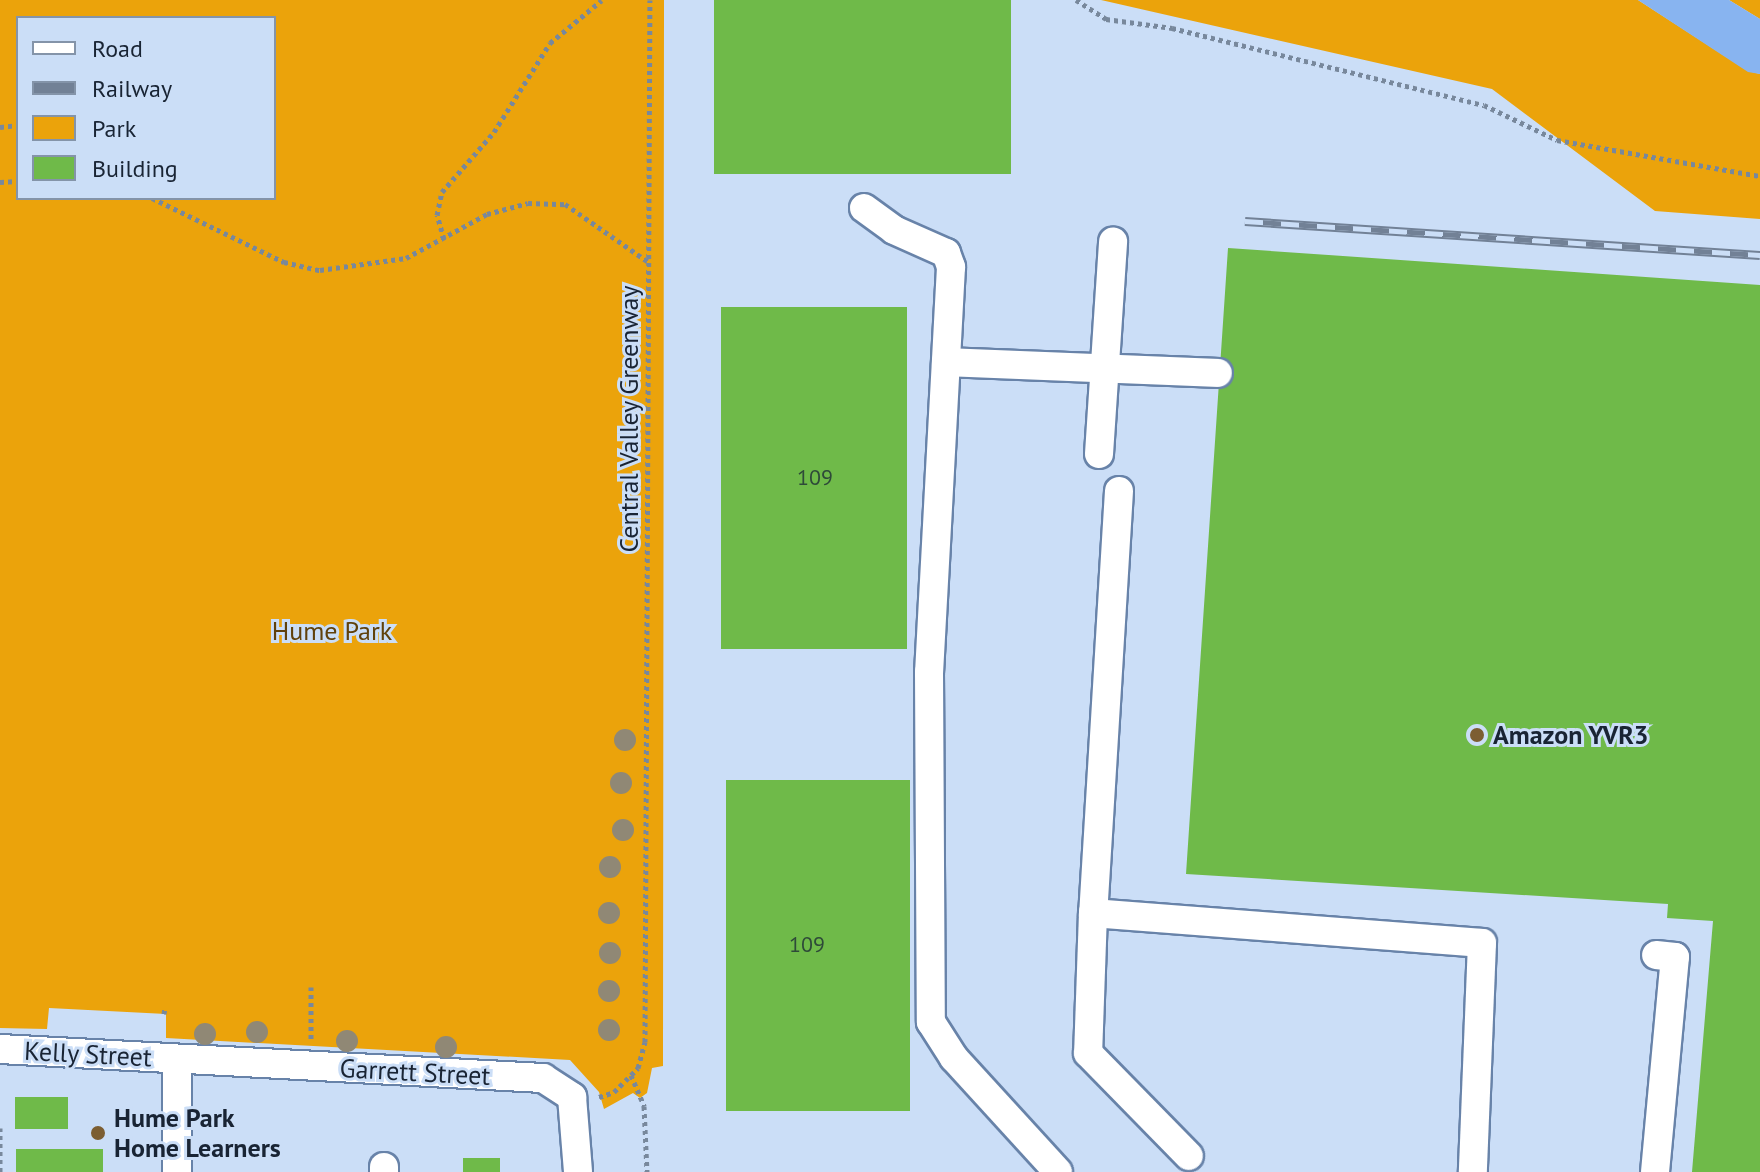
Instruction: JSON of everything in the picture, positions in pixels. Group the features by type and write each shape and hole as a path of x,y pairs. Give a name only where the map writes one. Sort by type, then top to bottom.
{"street":[{"path":"864,208 894,230 946,253 951,267 929,672 931,1022 954,1058 1058,1172"},
{"path":"1099,454 1113,241"},
{"path":"946,362 1218,373"},
{"path":"1119,491 1093,913 1088,1053 1189,1156"},
{"path":"1093,913 1482,943 1473,1172"},
{"path":"1655,1172 1654,1105 1660,1031 1675,957 1656,955"},
{"name":"Kelly Street","path":"0,1049 177,1059"},
{"path":"177,1059 177,1172"},
{"name":"Garrett Street","path":"177,1059 543,1078 572,1097 578,1172"}],"path":[{"path":"444,239 437,215 442,192 494,132 550,43 602,0"},
{"path":"650,0 651,264"},
{"path":"1076,0 1106,19 1172,28 1484,105 1557,140 1760,176"},
{"name":"Central Valley Greenway","path":"156,200 284,262 320,270 406,258 487,214 528,203 565,204 599,223 651,264 645,1042 638,1068 631,1075"},
{"path":"311,987 311,1034"},
{"path":"597,1097 614,1092 631,1075 644,1106 647,1172"},
{"path":"0,1128 0,1172"}],"green space":[{"name":"Hume Park","path":"0,0 664,0 663,1066 652,1068 647,1093 640,1098 633,1093 604,1109 599,1092 570,1060 166,1038 166,1014 49,1008 47,1029 0,1028"},
{"path":"1101,0 1638,0 1748,71 1760,74 1760,219 1655,211 1492,89"},
{"path":"1729,0 1760,0 1760,19"}],"water":[{"path":"1638,0 1729,0 1760,19 1760,74 1748,72"}],"building":[{"path":"714,0 1011,0 1011,174 714,174"},
{"name":"Amazon YVR3","path":"1228,248 1760,285 1760,1172 1692,1172 1713,921 1667,918 1668,904 1186,874"},
{"path":"721,307 907,307 907,649 721,649"},
{"path":"726,780 910,780 910,1111 726,1111"},
{"path":"15,1097 68,1097 68,1129 15,1129"},
{"path":"16,1149 103,1149 103,1172 16,1172"},
{"path":"463,1158 500,1158 500,1172 463,1172"}],"railway":[{"path":"1245,221 1760,255"}],"place":[{"name":"Amazon YVR3","path":"1477,735"},
{"name":"Hume Park Home Learners","path":"98,1133"}]}
